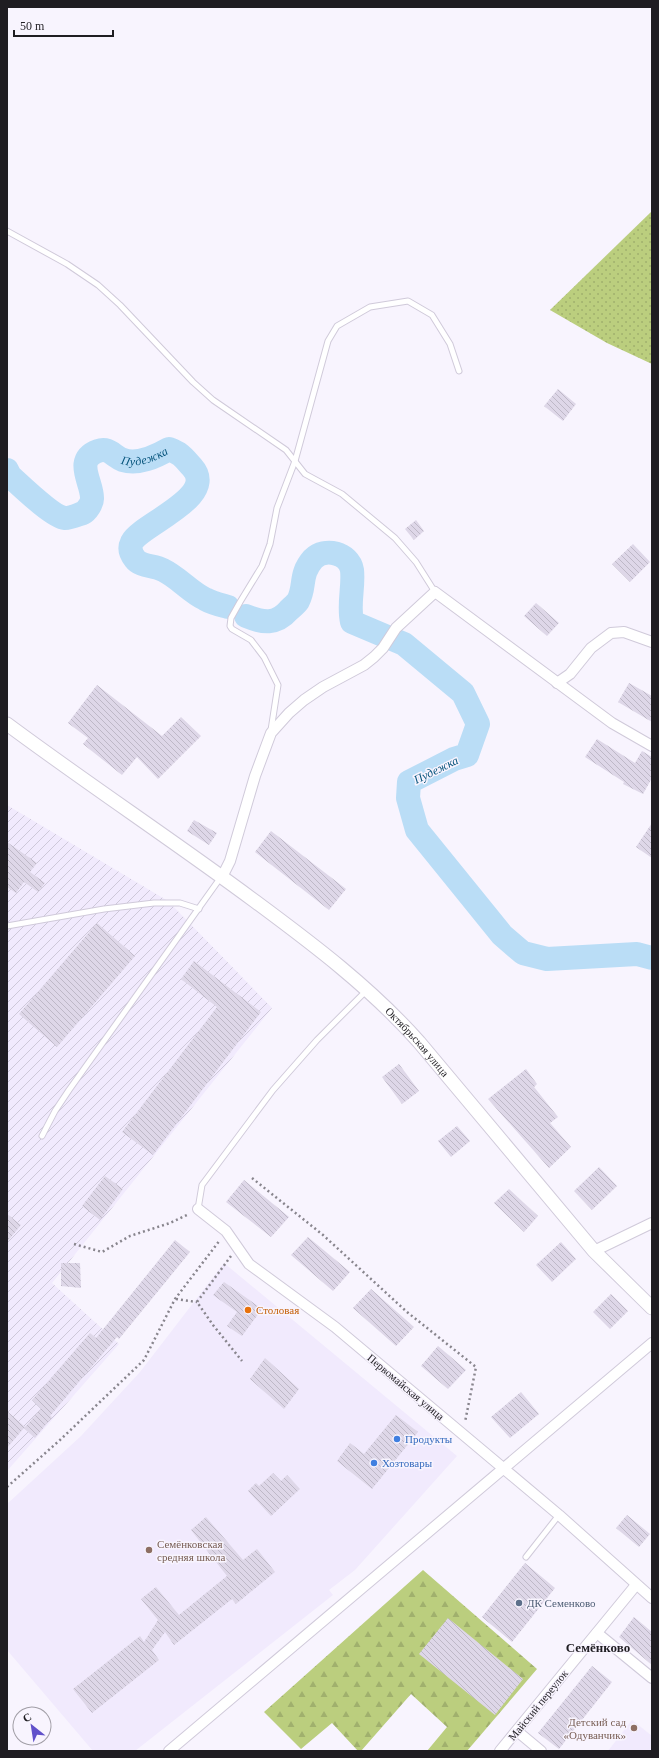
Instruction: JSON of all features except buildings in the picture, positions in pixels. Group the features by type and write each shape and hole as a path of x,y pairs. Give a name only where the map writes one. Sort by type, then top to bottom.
{"street":[{"path":"222,877 230,861 255,776 271,733 289,713 304,700 323,687 364,665 383,648 396,628 435,592 612,723 652,746"},
{"path":"558,683 570,674 591,648 611,633 624,632 652,642"},
{"name":"Октябрьская улица","path":"7,724 141,821 222,877 305,938 368,989 394,1014 419,1042 594,1251 652,1308"},
{"name":"Первомайская улица","path":"198,1209 226,1231 249,1264 335,1327 560,1515 652,1598"},
{"path":"594,1251 652,1223"},
{"path":"169,1751 652,1343"},
{"name":"Майский переулок","path":"500,1751 636,1585"},
{"path":"597,1633 652,1678"},
{"path":"517,1731 541,1751"}],"lane":[{"path":"7,231 67,264 98,285 120,305 193,382 214,400 286,450 305,474 342,494 395,538 416,562 435,592"},
{"path":"271,733 278,685 264,657 251,640 232,629 230,626 231,618 262,566 270,544 277,508 295,461 328,342 337,326 370,307 408,301 432,314 450,344 459,371"},
{"path":"42,1136 55,1111 69,1090 222,877"},
{"path":"7,926 104,909 154,903 180,903 198,909"},
{"path":"198,1209 202,1185 273,1090 317,1040 368,989"},
{"path":"526,1557 560,1515"}],"path":[{"path":"252,1178 323,1235 407,1312 476,1367 463,1434"},
{"path":"74,1244 102,1252 130,1236 170,1223 198,1209"},
{"path":"7,1487 60,1440 144,1360 175,1299 226,1231"},
{"path":"197,1302 238,1248"},
{"path":"175,1299 197,1302 212,1325 242,1361"}],"shaded area":[{"path":"7,805 168,901 272,1008 52,1283 119,1344 7,1471"},
{"path":"224,1263 457,1456 355,1570 329,1590 333,1595 135,1751 93,1751 7,1650 7,1504 81,1436 140,1372"},
{"name":"Детский сад «Одуванчик»","path":"632,1720 652,1736 652,1751 608,1751"}],"green space":[{"path":"652,211 652,364 607,343 550,310"},
{"path":"423,1570 537,1669 467,1751 427,1751 447,1727 411,1694 361,1751 358,1751 332,1723 301,1749 264,1712"}],"waterway":[{"name":"Пудежка","path":"7,470 10,476 45,507 60,516 67,518 83,513 88,509 91,503 92,493 85,466 91,455 98,451 105,450 123,460 135,462 158,455 169,449 182,456 192,467 198,478 195,489 176,509 138,535 131,544 132,553 138,562 163,570 174,576 200,596 211,602 228,607"},
{"name":"Пудежка","path":"246,616 264,621 279,618 298,601 302,590 304,575 313,559 324,553 336,554 346,559 352,570 352,622 404,644 463,693 478,724 467,755 454,759 409,782 408,798 417,830 502,935 523,953 547,959 637,954 652,958"}],"place":[{"name":"Столовая","path":"248,1310"},
{"name":"Продукты","path":"397,1439"},
{"name":"Хозтовары","path":"374,1463"},
{"name":"Семёнковская средняя школа","path":"149,1550"},
{"name":"ДК Семенково","path":"519,1603"},
{"name":"Детский сад «Одуванчик»","path":"634,1728"}],"district":[{"name":"Семёнково","path":"598,1647"}]}
